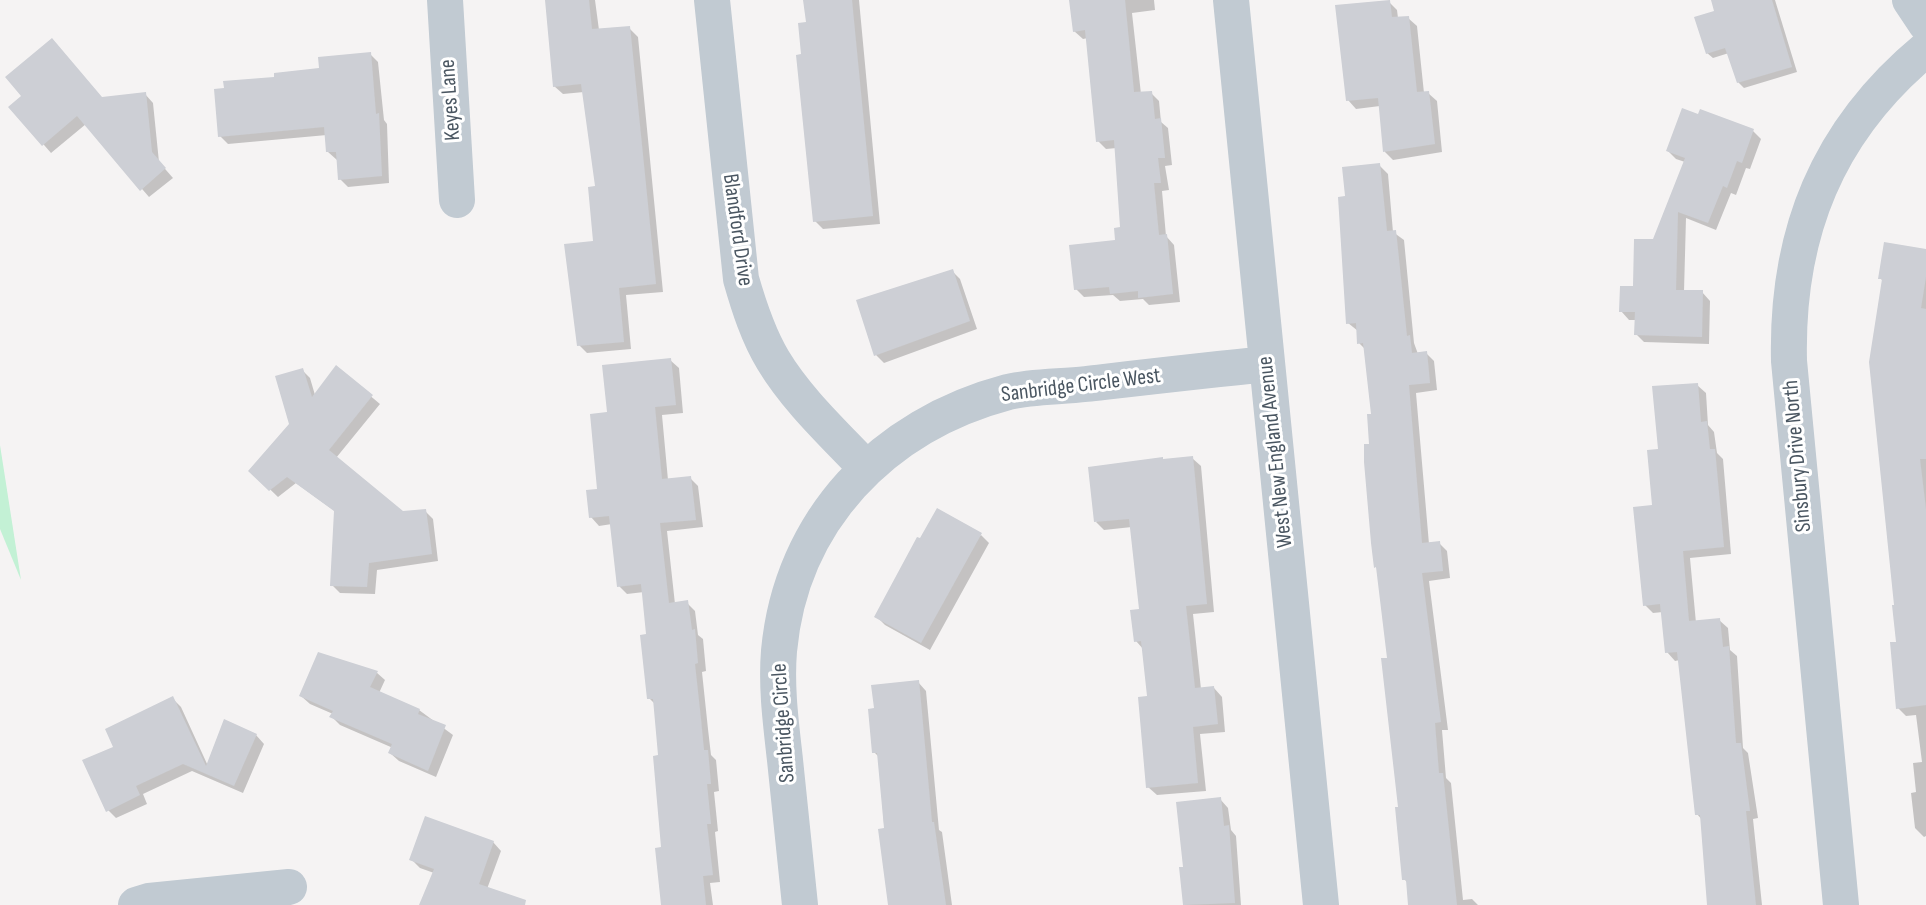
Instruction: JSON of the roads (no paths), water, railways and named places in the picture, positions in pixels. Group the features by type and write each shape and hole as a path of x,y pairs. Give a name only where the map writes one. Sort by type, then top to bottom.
{"street":[{"name":"Keyes Lane","path":"445,0 457,200"},
{"name":"Blandford Drive","path":"712,0 741,279 753,320 773,360 799,396 866,468"},
{"name":"West New England Avenue","path":"1231,0 1321,905"},
{"path":"1910,0 1926,24"},
{"name":"Sinsbury Drive North","path":"1841,905 1789,361 1791,293 1801,236 1813,200 1832,160 1863,113 1904,67 1926,49"},
{"name":"Sanbridge Circle West","path":"866,468 909,433 958,408 1011,391 1267,364"},
{"name":"Sanbridge Circle","path":"800,905 778,682 781,639 792,586 807,549 824,519 866,468"},
{"path":"136,905 149,901 289,887"}]}
